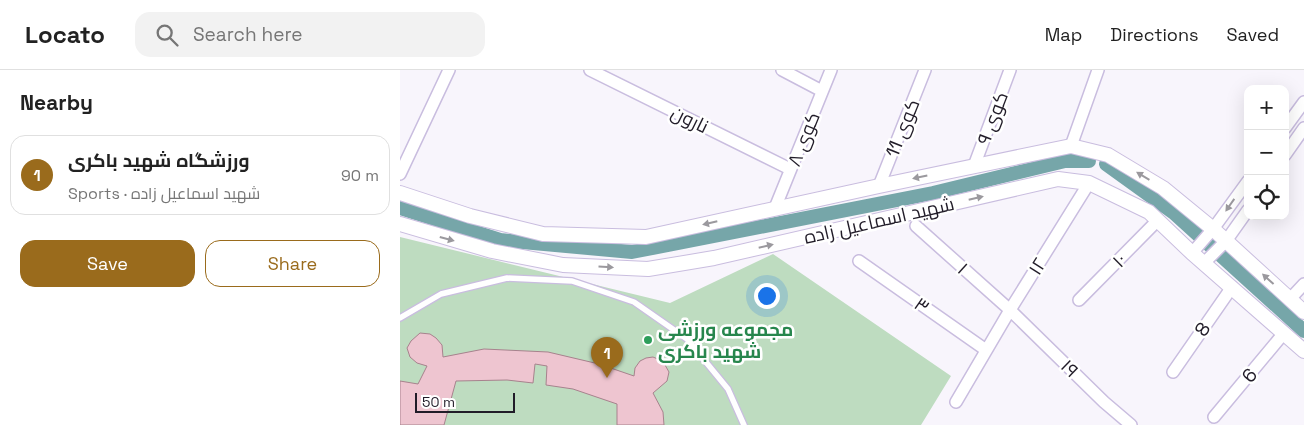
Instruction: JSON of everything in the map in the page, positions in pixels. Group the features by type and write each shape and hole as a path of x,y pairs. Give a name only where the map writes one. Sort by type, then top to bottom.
{"street":[{"path":"400,174 450,70"},
{"name":"نارون","path":"590,70 790,169"},
{"path":"782,70 822,91"},
{"name":"کوی ۸","path":"775,208 831,70"},
{"name":"کوی 11","path":"879,186 925,70"},
{"name":"کوی ۹","path":"974,166 1010,70"},
{"path":"1071,146 1098,70"},
{"path":"1289,123 1304,102"},
{"path":"1289,149 1304,128"},
{"name":"شهید اسماعیل زاده","path":"400,193 470,216 543,234 646,237 1071,146 1108,155 1163,188 1226,241 1304,312"},
{"name":"شهید اسماعیل زاده","path":"400,224 492,251 563,265 648,269 714,258 1058,179 1089,183 1149,212 1192,253 1232,286 1304,351"},
{"name":"۱۲","path":"956,402 1010,310 1089,183"},
{"path":"1192,253 1213,230 1244,187"},
{"path":"1204,263 1226,241 1244,216"},
{"name":"۱۰","path":"1079,300 1158,220"},
{"name":"۱","path":"916,226 1010,310"},
{"name":"۳","path":"859,261 986,350"},
{"path":"1290,299 1304,284"},
{"name":"8","path":"1173,372 1232,286"},
{"name":"۱۹","path":"1010,310 1104,402 1131,425"},
{"name":"6","path":"1214,417 1284,333"}],"lane":[{"path":"400,318 441,294 507,278 572,281 634,302 687,339 728,389 744,425"}],"green space":[{"name":"مجموعه ورزشی شهید باکری","path":"400,237 670,303 773,254 951,376 921,425 400,425"}],"building":[{"path":"420,333 430,334 436,338 442,345 443,357 484,349 548,352 599,364 634,376 635,368 640,361 653,357 660,360 669,372 667,381 653,393 663,412 664,425 617,425 617,404 573,389 546,385 547,366 535,364 533,383 507,380 456,381 444,425 400,425 400,381 418,384 427,366 417,363 410,357 407,348 411,341"}],"waterway":[{"path":"400,208 500,240 632,252 933,193 1065,161 1089,161"},
{"path":"1106,164 1174,213 1304,331"}],"place":[{"name":"مجموعه ورزشی شهید باکری","path":"648,340"},
{"name":"ورزشگاه شهید باکری","path":"607,378"}]}
